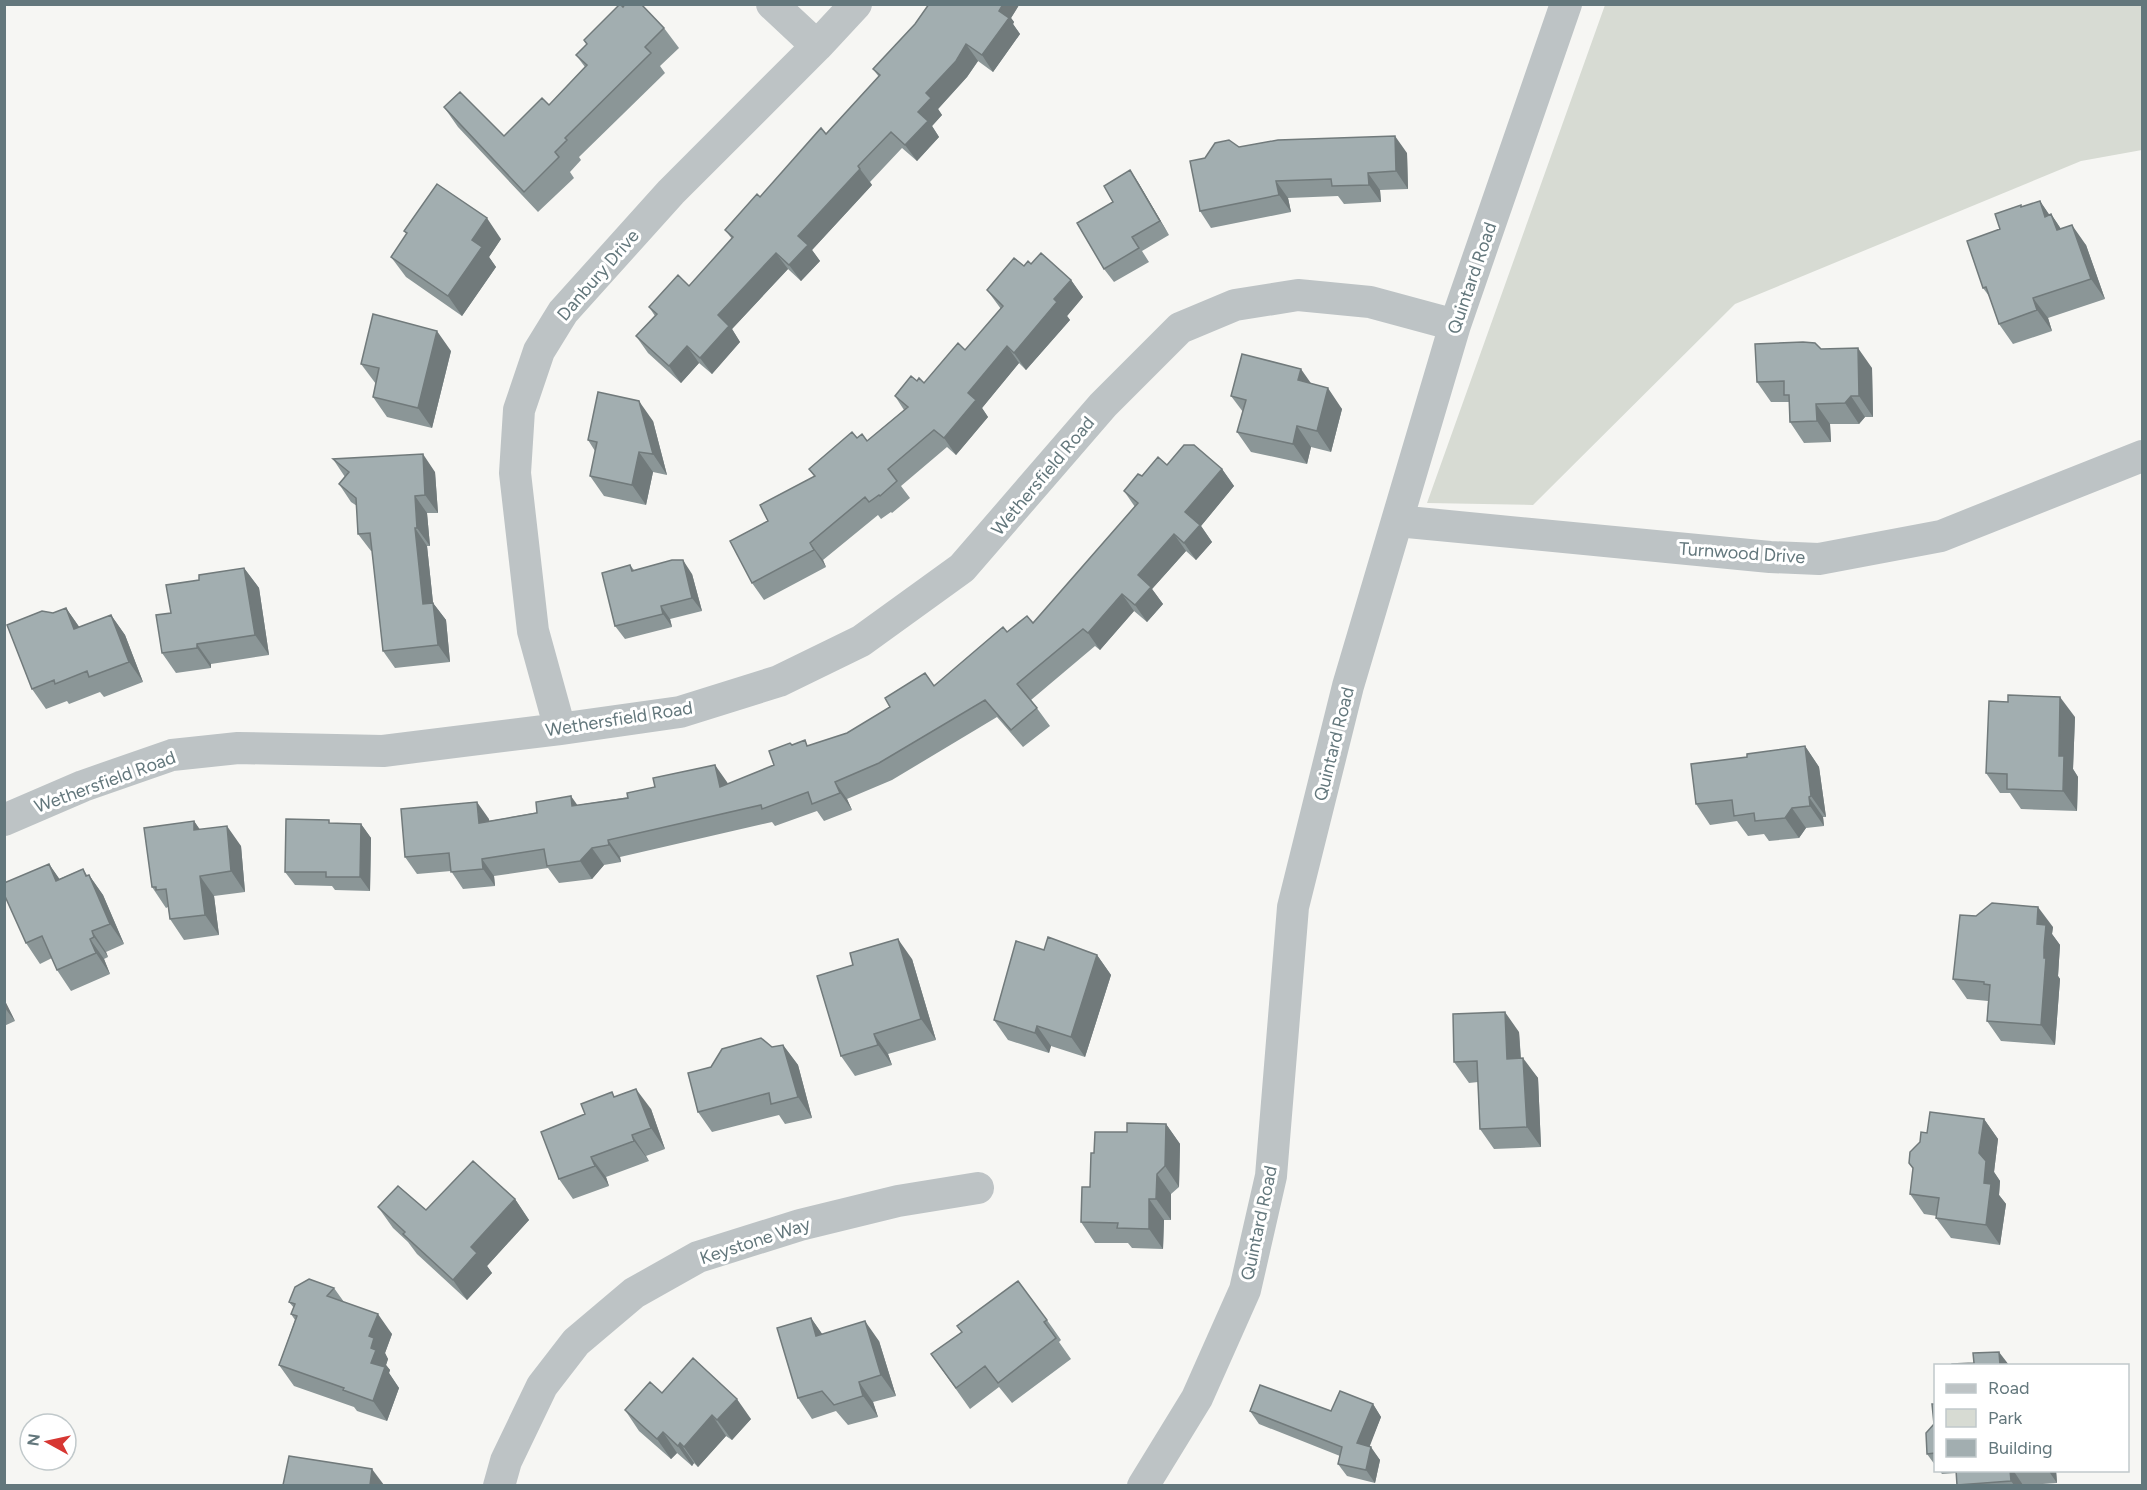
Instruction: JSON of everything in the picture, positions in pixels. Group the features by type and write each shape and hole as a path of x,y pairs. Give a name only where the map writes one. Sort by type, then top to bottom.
{"street":[{"path":"772,4 817,46"},
{"name":"Danbury Drive","path":"560,729 533,631 514,473 519,410 539,351 563,312 670,192 817,46 856,4"},
{"name":"Quintard Road","path":"1143,1485 1197,1398 1245,1290 1271,1176 1293,907 1348,686 1455,325 1566,4"},
{"name":"Wethersfield Road","path":"4,819 83,786 172,755 238,748 383,751 680,712 779,681 861,641 962,568 1103,405 1180,328 1235,305 1298,295 1370,302 1455,325"},
{"name":"Turnwood Drive","path":"1397,521 1770,557 1819,559 1941,536 2141,462"},
{"name":"Keystone Way","path":"499,1485 506,1461 542,1386 576,1342 634,1293 698,1257 801,1225 897,1201 978,1188"}],"green space":[{"path":"1605,5 2142,5 2142,150 2081,161 1735,304 1533,505 1427,503"}],"building":[{"path":"620,4 623,7 625,4 641,4 664,28 645,47 651,53 565,138 567,140 555,152 559,157 524,192 444,107 460,92 504,136 542,98 549,105 587,65 576,55 587,44 584,40"},
{"path":"929,4 1001,4 999,11 1009,18 982,55 966,44 956,61 926,93 931,98 918,112 928,121 905,145 891,132 858,166 860,169 798,236 808,245 789,265 776,253 718,315 729,326 700,358 687,346 669,366 636,336 657,314 649,307 678,275 689,286 733,237 725,230 757,194 760,197 821,128 826,134 880,75 873,69 915,24"},
{"path":"1395,136 1396,171 1368,173 1369,185 1332,186 1331,179 1276,181 1279,195 1200,211 1190,161 1205,158 1215,143 1229,140 1239,147 1278,140"},
{"path":"1130,170 1160,221 1132,237 1139,248 1104,269 1077,223 1113,202 1104,186"},
{"path":"437,184 487,218 472,240 482,247 448,296 391,257 407,233 404,231"},
{"path":"2040,201 2045,217 2051,214 2057,230 2072,225 2091,279 2033,298 2037,310 1999,324 1986,287 1983,288 1967,241 2000,229 1995,214"},
{"path":"1041,253 1071,280 1054,299 1057,302 1014,353 1007,346 968,393 976,400 944,438 934,430 888,469 897,481 880,496 869,502 865,497 810,543 814,550 752,583 730,541 768,521 760,505 815,476 809,469 852,432 857,438 862,434 867,441 908,407 895,396 911,376 917,381 919,378 924,383 958,343 965,350 1003,306 987,290 1014,258 1024,266 1028,261 1031,264"},
{"path":"373,314 437,331 418,408 373,397 379,368 361,364"},
{"path":"1815,343 1821,349 1858,348 1859,396 1851,396 1845,403 1816,404 1817,421 1790,422 1789,395 1784,395 1784,381 1757,382 1755,344"},
{"path":"1242,354 1301,369 1298,380 1328,388 1317,431 1297,426 1293,444 1237,432 1246,400 1231,396"},
{"path":"598,392 639,401 653,454 639,452 632,485 590,476 597,442 588,440"},
{"path":"1184,445 1194,445 1222,469 1185,512 1200,525 1184,543 1174,534 1138,575 1151,587 1135,605 1122,594 1088,633 1083,629 1017,684 1037,708 1011,730 985,700 879,763 835,782 840,793 812,804 808,792 762,809 761,805 608,840 609,845 592,848 580,861 547,866 544,849 482,859 483,869 451,872 449,853 405,857 401,809 477,802 479,823 537,813 536,802 571,796 572,806 628,798 627,793 655,787 653,778 715,765 720,787 774,765 769,751 805,740 807,746 847,733 890,707 885,698 925,673 934,686 1003,627 1007,632 1027,616 1033,623 1138,503 1124,491 1138,474 1142,476 1158,457 1167,465"},
{"path":"423,454 425,495 415,496 417,528 415,528 423,604 433,603 438,645 383,651 370,533 358,534 356,498 339,484 349,472 333,459"},
{"path":"672,560 683,560 692,598 661,606 663,614 615,626 602,573 630,565 632,571"},
{"path":"244,568 255,635 197,644 197,648 162,653 156,615 171,613 166,585 199,580 199,575"},
{"path":"66,608 74,629 111,615 129,662 89,677 87,671 55,684 54,680 32,689 7,625 42,611 53,613"},
{"path":"2008,695 2060,697 2059,756 2064,756 2063,791 2007,789 2007,774 1986,773 1989,701 2008,702"},
{"path":"1805,746 1811,796 1809,797 1810,806 1792,808 1785,818 1755,821 1754,813 1734,816 1732,800 1696,804 1691,764 1747,757 1747,754"},
{"path":"286,819 329,820 329,823 361,824 360,877 326,877 326,872 285,872"},
{"path":"194,821 194,830 227,826 231,871 200,876 205,915 170,919 166,889 156,890 156,887 152,887 144,828"},
{"path":"49,864 56,881 83,869 86,876 89,875 110,924 92,931 94,937 90,939 96,953 57,970 42,936 26,943 4,894 4,883"},
{"path":"1992,903 2038,907 2037,924 2046,925 2041,1025 1987,1021 1990,985 1984,982 1953,979 1960,915 1976,916"},
{"path":"1048,937 1097,955 1071,1037 1037,1026 1035,1033 994,1020 1016,941 1044,950"},
{"path":"898,939 921,1019 874,1034 878,1045 841,1056 817,976 853,965 850,953"},
{"path":"1505,1012 1507,1059 1523,1058 1527,1127 1480,1129 1477,1061 1454,1062 1453,1014"},
{"path":"761,1038 772,1047 783,1045 798,1097 771,1104 769,1093 698,1112 688,1073 711,1067 722,1049"},
{"path":"636,1089 651,1128 632,1135 634,1141 591,1157 595,1166 559,1179 541,1132 585,1114 581,1104 612,1092 614,1097"},
{"path":"1930,1112 1984,1119 1979,1153 1986,1161 1984,1183 1991,1184 1986,1225 1936,1218 1939,1198 1910,1194 1913,1168 1909,1163 1910,1152 1920,1142 1921,1132 1927,1133"},
{"path":"1127,1123 1166,1124 1165,1166 1157,1174 1156,1199 1149,1199 1149,1229 1117,1228 1118,1223 1081,1222 1082,1187 1090,1187 1091,1153 1094,1153 1095,1132 1127,1132"},
{"path":"473,1161 515,1199 471,1247 477,1253 453,1280 403,1234 405,1232 378,1207 398,1186 426,1210"},
{"path":"309,1279 334,1288 327,1296 378,1314 369,1336 374,1338 371,1348 376,1350 371,1363 385,1367 373,1401 279,1365 297,1316 291,1314 295,1304 289,1302 295,1287"},
{"path":"1018,1281 1047,1320 1044,1322 1056,1338 998,1383 985,1366 956,1388 931,1354 962,1332 957,1326"},
{"path":"811,1318 816,1336 865,1321 881,1375 859,1382 863,1396 834,1405 822,1391 798,1398 777,1328"},
{"path":"1999,1352 2000,1364 1952,1364 1974,1363 1973,1353"},
{"path":"693,1358 737,1399 717,1420 712,1415 684,1447 680,1443 678,1446 663,1432 657,1439 625,1410 650,1382 662,1393"},
{"path":"1260,1385 1331,1411 1340,1391 1373,1404 1357,1443 1371,1447 1366,1470 1338,1464 1342,1447 1250,1411"},
{"path":"1934,1424 1934,1453 1927,1454 1926,1433"},
{"path":"289,1456 372,1469 370,1485 283,1485"},
{"path":"1956,1472 2010,1472 2011,1481 1957,1485"}]}
